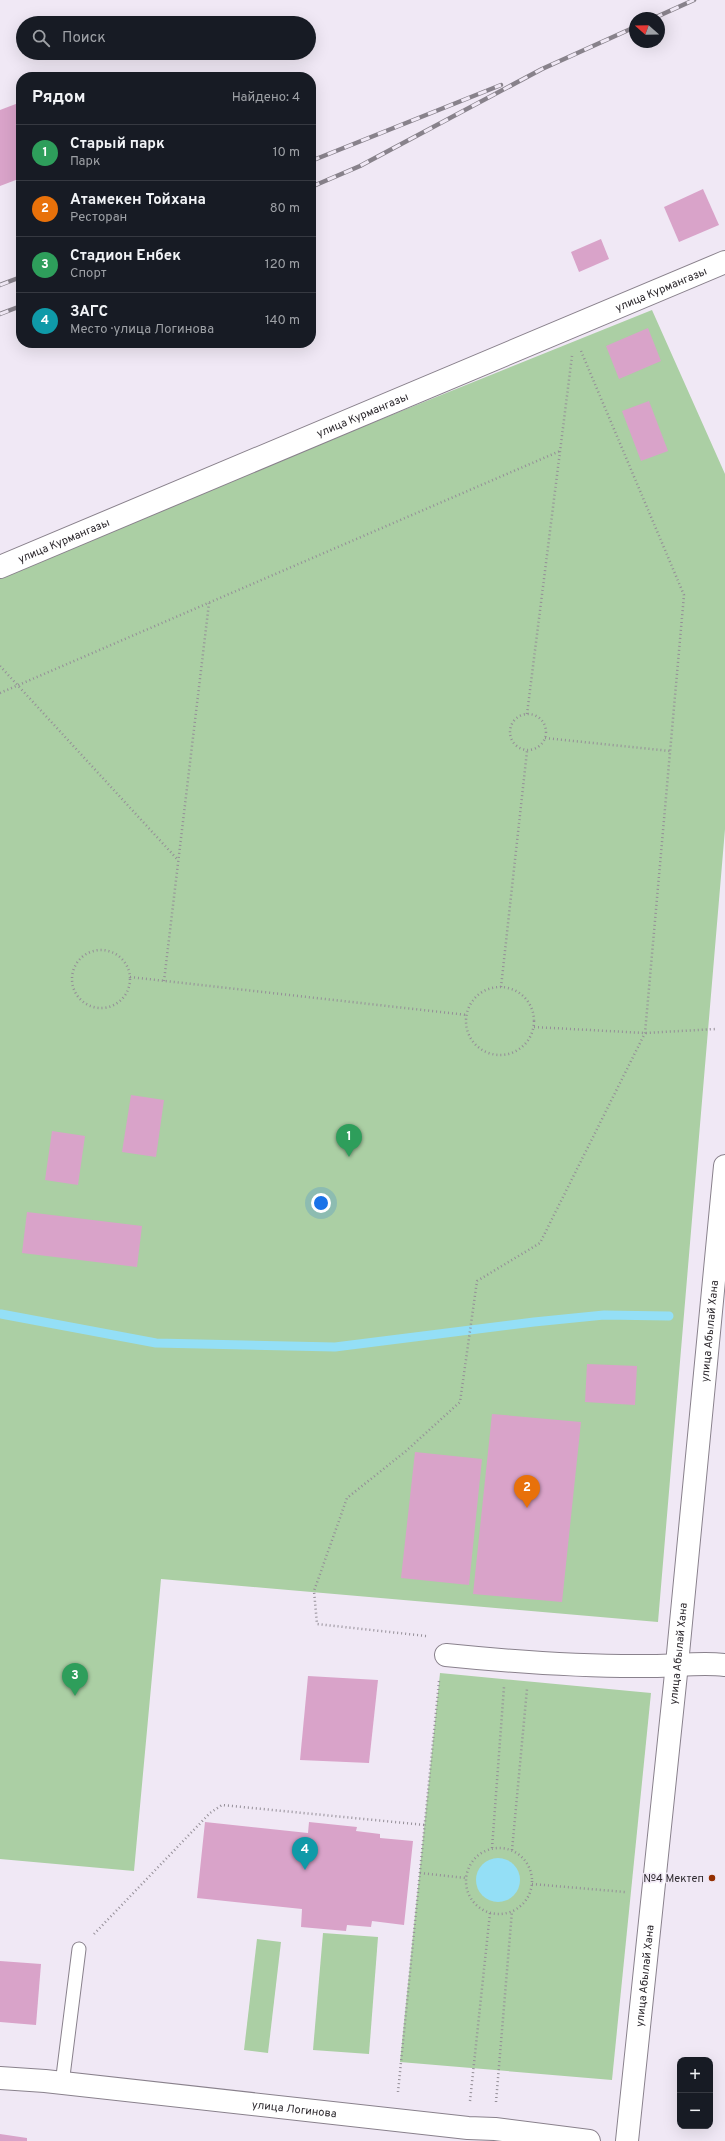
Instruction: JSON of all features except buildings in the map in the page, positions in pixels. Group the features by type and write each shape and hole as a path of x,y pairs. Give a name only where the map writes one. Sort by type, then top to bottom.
{"street":[{"name":"улица Курмангазы","path":"0,567 575,330 725,262"},
{"name":"улица Абылай Хана","path":"627,2141 677,1664 725,1166"},
{"path":"443,1664 524,1663 653,1666 677,1664 725,1665"},
{"name":"улица Логинова","path":"0,2078 468,2128 495,2129 589,2141"}],"lane":[{"path":"62,2084 79,1949"}],"path":[{"path":"527,714 575,330"},
{"path":"433,1637 317,1624 314,1591 346,1498 406,1451 460,1402 477,1282 540,1243 645,1033 684,595 575,330"},
{"path":"0,693 560,451"},
{"path":"164,981 209,603"},
{"path":"0,666 178,860"},
{"path":"527,714 533,715 542,721 546,732 545,738 538,747 527,750 521,749 512,741 510,730 516,719 527,714"},
{"path":"545,738 670,750"},
{"path":"501,987 527,750"},
{"path":"97,950 116,954 125,964 130,977 129,987 124,996 117,1003 109,1007 99,1008 90,1006 75,994 72,984 72,974 80,958 97,950"},
{"path":"130,977 467,1015"},
{"path":"501,987 522,995 530,1004 534,1015 534,1027 530,1037 519,1049 505,1055 494,1054 476,1045 470,1036 467,1015 471,1004 479,995 489,989 501,987"},
{"path":"534,1027 645,1033 716,1029"},
{"path":"396,2120 400,2062 443,1664"},
{"path":"492,1848 505,1679"},
{"path":"512,1850 527,1682"},
{"path":"79,1949 210,1813 222,1805 425,1825"},
{"path":"492,1848 512,1850 528,1864 532,1884 529,1895 522,1905 512,1911 502,1914 490,1913 480,1908 471,1900 467,1889 466,1878 468,1868 474,1859 482,1852 492,1848"},
{"path":"420,1873 466,1878"},
{"path":"532,1884 631,1893"},
{"path":"495,2129 512,1911"},
{"path":"468,2128 490,1913"}],"green space":[{"path":"652,310 725,474 725,829 658,1622 161,1579 134,1871 0,1859 0,573"},
{"path":"440,1673 651,1693 612,2080 400,2062"},
{"path":"323,1933 378,1937 369,2054 313,2050"},
{"path":"257,1939 281,1942 268,2053 244,2050"}],"water":[{"path":"498,1858 510,1862 516,1868 520,1880 516,1892 510,1898 498,1902 486,1898 480,1892 476,1880 480,1868 486,1862"}],"waterway":[{"path":"1,1314 156,1343 335,1347 534,1322 604,1315 669,1316"}],"railway":[{"path":"665,13 694,0"},
{"path":"316,185 360,166 542,69 629,30"},
{"path":"316,159 501,85"},
{"path":"0,285 16,279"},
{"path":"0,314 16,308"}],"place":[{"name":"Старый парк","path":"349,1157"},
{"name":"Атамекен Тойхана","path":"527,1508"},
{"name":"Стадион Енбек","path":"75,1696"},
{"name":"ЗАГС","path":"305,1870"},
{"name":"№4 Мектеп","path":"712,1878"}]}
